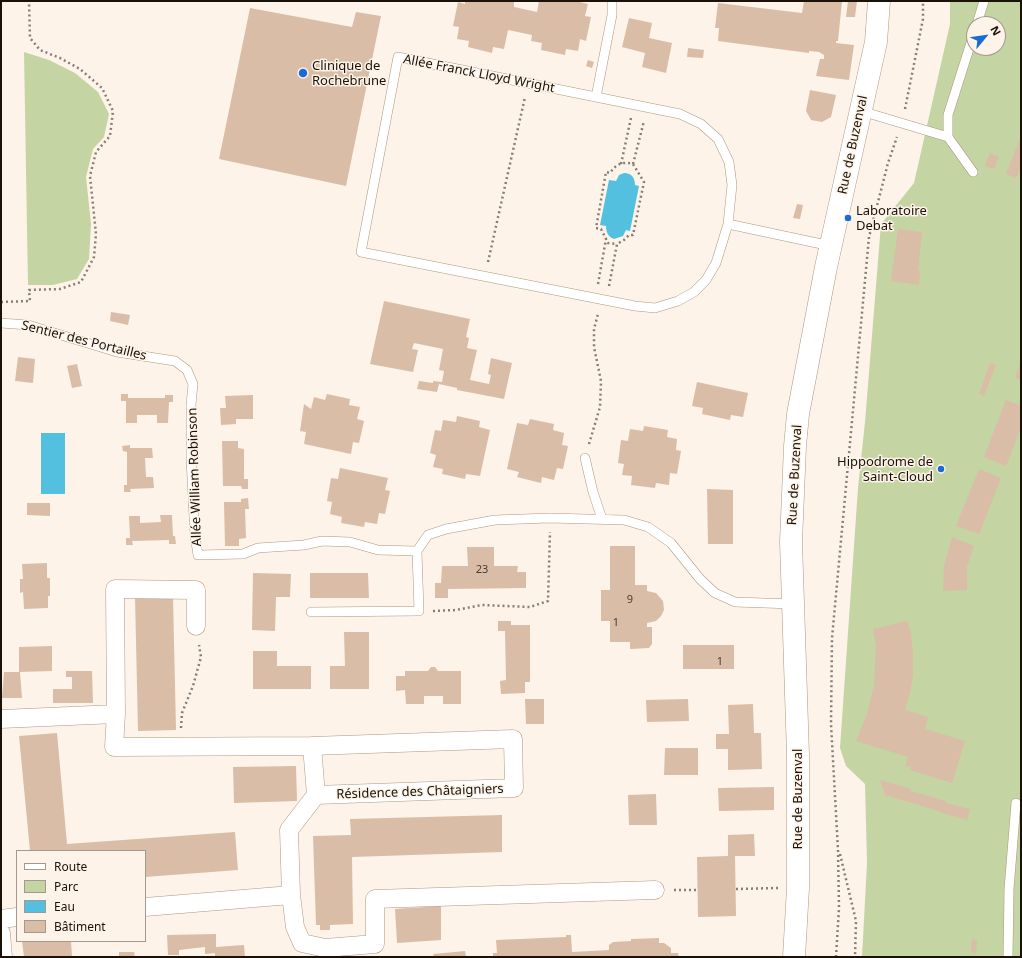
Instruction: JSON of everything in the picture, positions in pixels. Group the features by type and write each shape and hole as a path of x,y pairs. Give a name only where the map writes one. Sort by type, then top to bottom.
{"main road":[{"name":"Rue de Buzenval","path":"794,957 798,888 798,755 791,542 795,446 798,414 831,246 876,42 879,1"}],"street":[{"name":"Résidence des Châtaigniers","path":"196,626 196,590 115,589 116,714 114,747 312,746 513,739 514,788 316,795"},
{"path":"1,719 116,714"},
{"path":"312,746 316,795 289,830 291,895 295,927 302,943 326,948 375,944 376,899 655,890"},
{"path":"146,907 291,895"},
{"path":"1,919 16,917"},
{"path":"1,933 3,957"}],"lane":[{"path":"596,97 612,15 612,1"},
{"path":"979,16 984,1"},
{"path":"967,56 948,114 948,137 973,172"},
{"name":"Allée Franck Lloyd Wright","path":"398,57 528,83 680,114 701,124 718,139 729,162 732,185 728,224 716,263 706,280 694,292 678,300 655,308 635,306 361,252 398,57"},
{"path":"861,111 948,137"},
{"path":"728,224 831,246"},
{"name":"Sentier des Portailles","path":"1,322 28,325 117,352 175,361 187,370"},
{"name":"Allée William Robinson","path":"187,370 193,384 191,459 195,536 198,555 243,554 258,548 304,545 322,541 350,542 378,550 417,551"},
{"path":"585,458 593,492 602,519"},
{"path":"311,612 419,611 417,551 428,535 446,529 495,520 550,518 624,520 648,527 671,543 700,579 714,593 735,602 793,604"},
{"path":"1008,957 1009,890 1016,803"}],"path":[{"path":"1,302 30,301 30,290 60,289 81,282 94,257 96,234 90,176 96,152 110,136 113,111 102,88 80,69 60,58 40,50 30,38 29,1"},
{"path":"836,957 839,908 838,850 831,724 832,638 869,237 888,163 902,124 923,19 923,1"},
{"path":"485,277 528,83"},
{"path":"621,164 634,104"},
{"path":"633,164 647,107"},
{"path":"626,162 633,164 644,182 633,235 629,234 624,240 617,244 608,243 601,229 596,228 606,172 610,173 614,167 621,164 626,162"},
{"path":"601,300 606,239"},
{"path":"585,458 600,407 601,381 594,347 594,329 617,244"},
{"path":"419,611 456,610 482,605 530,607 548,601 550,518"},
{"path":"180,746 182,713 194,686 201,657 196,626"},
{"path":"838,850 856,921 855,957"},
{"path":"736,889 798,888"},
{"path":"655,890 698,890"}],"green space":[{"name":"Hippodrome de Saint-Cloud","path":"950,1 1021,1 1021,957 862,957 867,863 865,784 846,766 840,748 858,488 865,422 881,224 914,183 950,24"},
{"path":"24,52 49,60 75,73 98,92 109,114 104,137 93,149 86,177 91,224 89,259 77,279 53,285 28,285"}],"water":[{"path":"624,173 631,175 634,178 635,185 639,186 630,231 626,230 623,236 614,239 608,234 606,226 600,225 609,180 616,181 619,175"},
{"path":"41,433 65,433 65,494 41,494"}],"building":[{"path":"465,1 510,1 514,2 514,7 537,12 539,1 576,1 588,4 585,16 591,17 586,41 580,39 578,51 566,49 565,55 541,50 542,43 531,41 532,35 508,30 504,49 493,47 492,53 468,47 469,41 457,39 459,27 453,26 458,2 465,4"},
{"path":"804,1 842,1 838,41 836,41 836,43 854,45 849,80 816,76 820,59 824,59 824,55 819,52 809,51 809,53 718,41 719,28 715,28 718,3 802,13"},
{"path":"848,1 857,1 855,17 846,17"},
{"name":"Clinique de Rochebrune","path":"250,8 352,27 356,12 381,16 346,186 219,159"},
{"path":"629,18 652,23 649,38 672,43 666,73 642,67 645,53 622,47"},
{"path":"688,48 704,50 703,58 687,57"},
{"path":"588,60 594,62 592,68 586,66"},
{"path":"810,90 836,95 831,117 822,122 811,120 806,111"},
{"path":"1021,136 1021,167 1016,178 1006,174"},
{"path":"990,153 999,157 994,169 985,166"},
{"path":"797,204 803,205 800,219 793,218"},
{"path":"898,229 922,232 918,271 920,271 919,285 891,281"},
{"path":"384,301 470,319 466,337 469,338 467,348 477,350 470,380 489,384 491,375 488,374 491,358 512,363 504,399 457,390 457,388 439,384 437,392 417,389 419,381 433,383 433,381 442,382 444,371 439,370 443,349 414,343 412,349 418,350 413,372 370,364"},
{"path":"111,312 130,315 128,325 110,321"},
{"path":"18,357 35,359 33,383 15,381"},
{"path":"1021,361 1021,380 1015,377"},
{"path":"990,363 996,365 984,396 979,394"},
{"path":"77,364 82,386 72,388 67,366"},
{"path":"697,382 748,393 743,417 731,415 730,420 702,414 703,408 692,406"},
{"path":"121,394 128,394 128,398 165,398 165,395 173,395 173,402 169,402 168,423 157,423 157,415 137,415 137,423 126,423 126,401 121,401"},
{"path":"327,394 350,399 349,405 360,407 357,419 364,421 359,443 353,442 351,454 304,444 306,432 300,431 304,404 311,409 314,397 325,400"},
{"path":"253,395 253,419 236,419 236,424 221,425 220,408 226,408 225,396"},
{"path":"1006,400 1021,406 1021,427 1006,466 984,457"},
{"path":"457,416 480,421 479,427 490,430 480,476 466,474 465,479 442,474 443,469 433,467 436,455 430,453 435,430 441,431 443,420 456,422"},
{"path":"530,419 554,424 553,430 564,433 562,445 568,446 563,469 557,468 554,480 542,477 541,483 517,477 519,472 507,469 517,423 528,425"},
{"path":"644,426 668,430 667,437 677,439 676,450 681,451 677,474 670,473 669,485 656,483 655,488 631,485 632,476 622,475 624,464 618,463 621,440 628,441 630,429 643,431"},
{"path":"222,441 238,441 238,448 244,449 244,479 248,479 248,489 242,489 241,486 223,486"},
{"path":"130,445 130,448 152,448 153,458 145,458 146,477 153,477 154,488 130,489 131,492 124,492 124,485 127,485 127,452 123,451 122,446"},
{"path":"340,468 388,478 385,490 390,491 385,514 379,513 377,524 365,522 364,527 341,523 342,517 330,514 332,502 327,501 331,478 338,479"},
{"path":"979,469 1001,478 979,534 956,526"},
{"path":"707,489 733,490 733,544 708,544"},
{"path":"248,498 249,509 245,509 246,538 239,539 239,546 225,546 224,502 241,502 241,499"},
{"path":"27,503 50,503 50,516 27,515"},
{"path":"160,515 172,515 173,536 175,536 176,544 169,544 169,540 132,541 133,545 126,545 126,538 130,538 129,516 140,516 140,523 161,522"},
{"path":"952,537 974,546 967,567 967,590 943,591 944,566"},
{"path":"610,546 635,546 635,585 647,585 647,591 656,593 663,601 664,610 661,616 656,621 647,623 647,627 652,627 652,644 649,648 630,649 630,642 610,642 610,621 601,621 601,590 610,590"},
{"path":"467,547 494,547 494,566 518,566 517,572 526,572 526,588 448,589 448,598 435,598 435,583 441,583 442,566 468,566"},
{"path":"47,563 47,578 50,578 48,608 24,609 23,592 20,593 20,579 23,579 22,564"},
{"path":"253,573 291,574 290,597 276,597 275,631 252,630"},
{"path":"310,573 368,573 369,598 310,598"},
{"path":"135,597 173,597 176,730 138,731"},
{"path":"498,621 511,621 511,625 530,625 530,682 525,682 525,693 501,694 500,681 506,680 505,631 498,631"},
{"path":"907,621 911,633 913,674 905,710 928,717 925,729 965,741 952,783 910,770 911,767 905,766 908,757 856,741 867,714 874,685 876,646 873,629"},
{"path":"344,632 369,632 369,689 330,689 330,666 345,666"},
{"path":"683,645 734,645 734,669 683,669"},
{"path":"52,646 52,671 19,672 19,647"},
{"path":"253,651 277,651 277,666 311,666 311,689 253,689"},
{"path":"431,667 435,667 438,671 461,671 461,704 443,704 443,696 424,696 424,704 406,704 405,690 396,691 396,676 405,676 405,671 428,671"},
{"path":"66,671 92,671 93,703 53,703 53,689 72,689 72,677 66,677"},
{"path":"4,672 20,672 22,698 2,698"},
{"path":"525,699 544,699 544,724 526,724"},
{"path":"688,699 689,721 647,722 646,700"},
{"path":"753,704 754,733 761,733 762,769 728,770 728,749 716,749 716,734 729,734 728,705"},
{"path":"57,733 67,844 235,832 238,870 146,877 146,850 30,850 19,736"},
{"path":"665,748 698,748 698,775 664,775"},
{"path":"296,766 297,801 234,803 233,767"},
{"path":"880,780 946,801 946,803 970,809 967,820 885,795"},
{"path":"774,787 774,810 719,811 718,788"},
{"path":"656,794 657,825 629,825 628,795"},
{"path":"502,815 502,852 352,857 353,924 330,925 330,930 320,930 320,925 316,925 313,836 351,835 350,819"},
{"path":"754,834 755,856 735,856 736,916 698,917 697,857 728,856 728,835"},
{"path":"441,906 441,940 397,943 395,909"},
{"path":"216,934 216,947 244,945 245,957 215,957 215,953 205,954 205,947 179,950 179,955 168,955 167,935"},
{"path":"566,935 571,935 572,952 609,950 609,945 613,942 631,941 631,939 659,938 659,943 664,943 671,948 671,953 678,953 679,957 493,957 493,953 497,953 496,940 566,937"},
{"path":"972,939 977,940 976,953 971,952"},
{"path":"22,942 71,942 72,957 24,957"},
{"path":"465,951 466,957 434,957 433,954"},
{"path":"119,952 134,952 135,957 119,957"}],"place":[{"name":"Clinique de Rochebrune","path":"303,73"},
{"name":"Laboratoire Debat","path":"848,218"},
{"name":"Hippodrome de Saint-Cloud","path":"941,469"}]}
